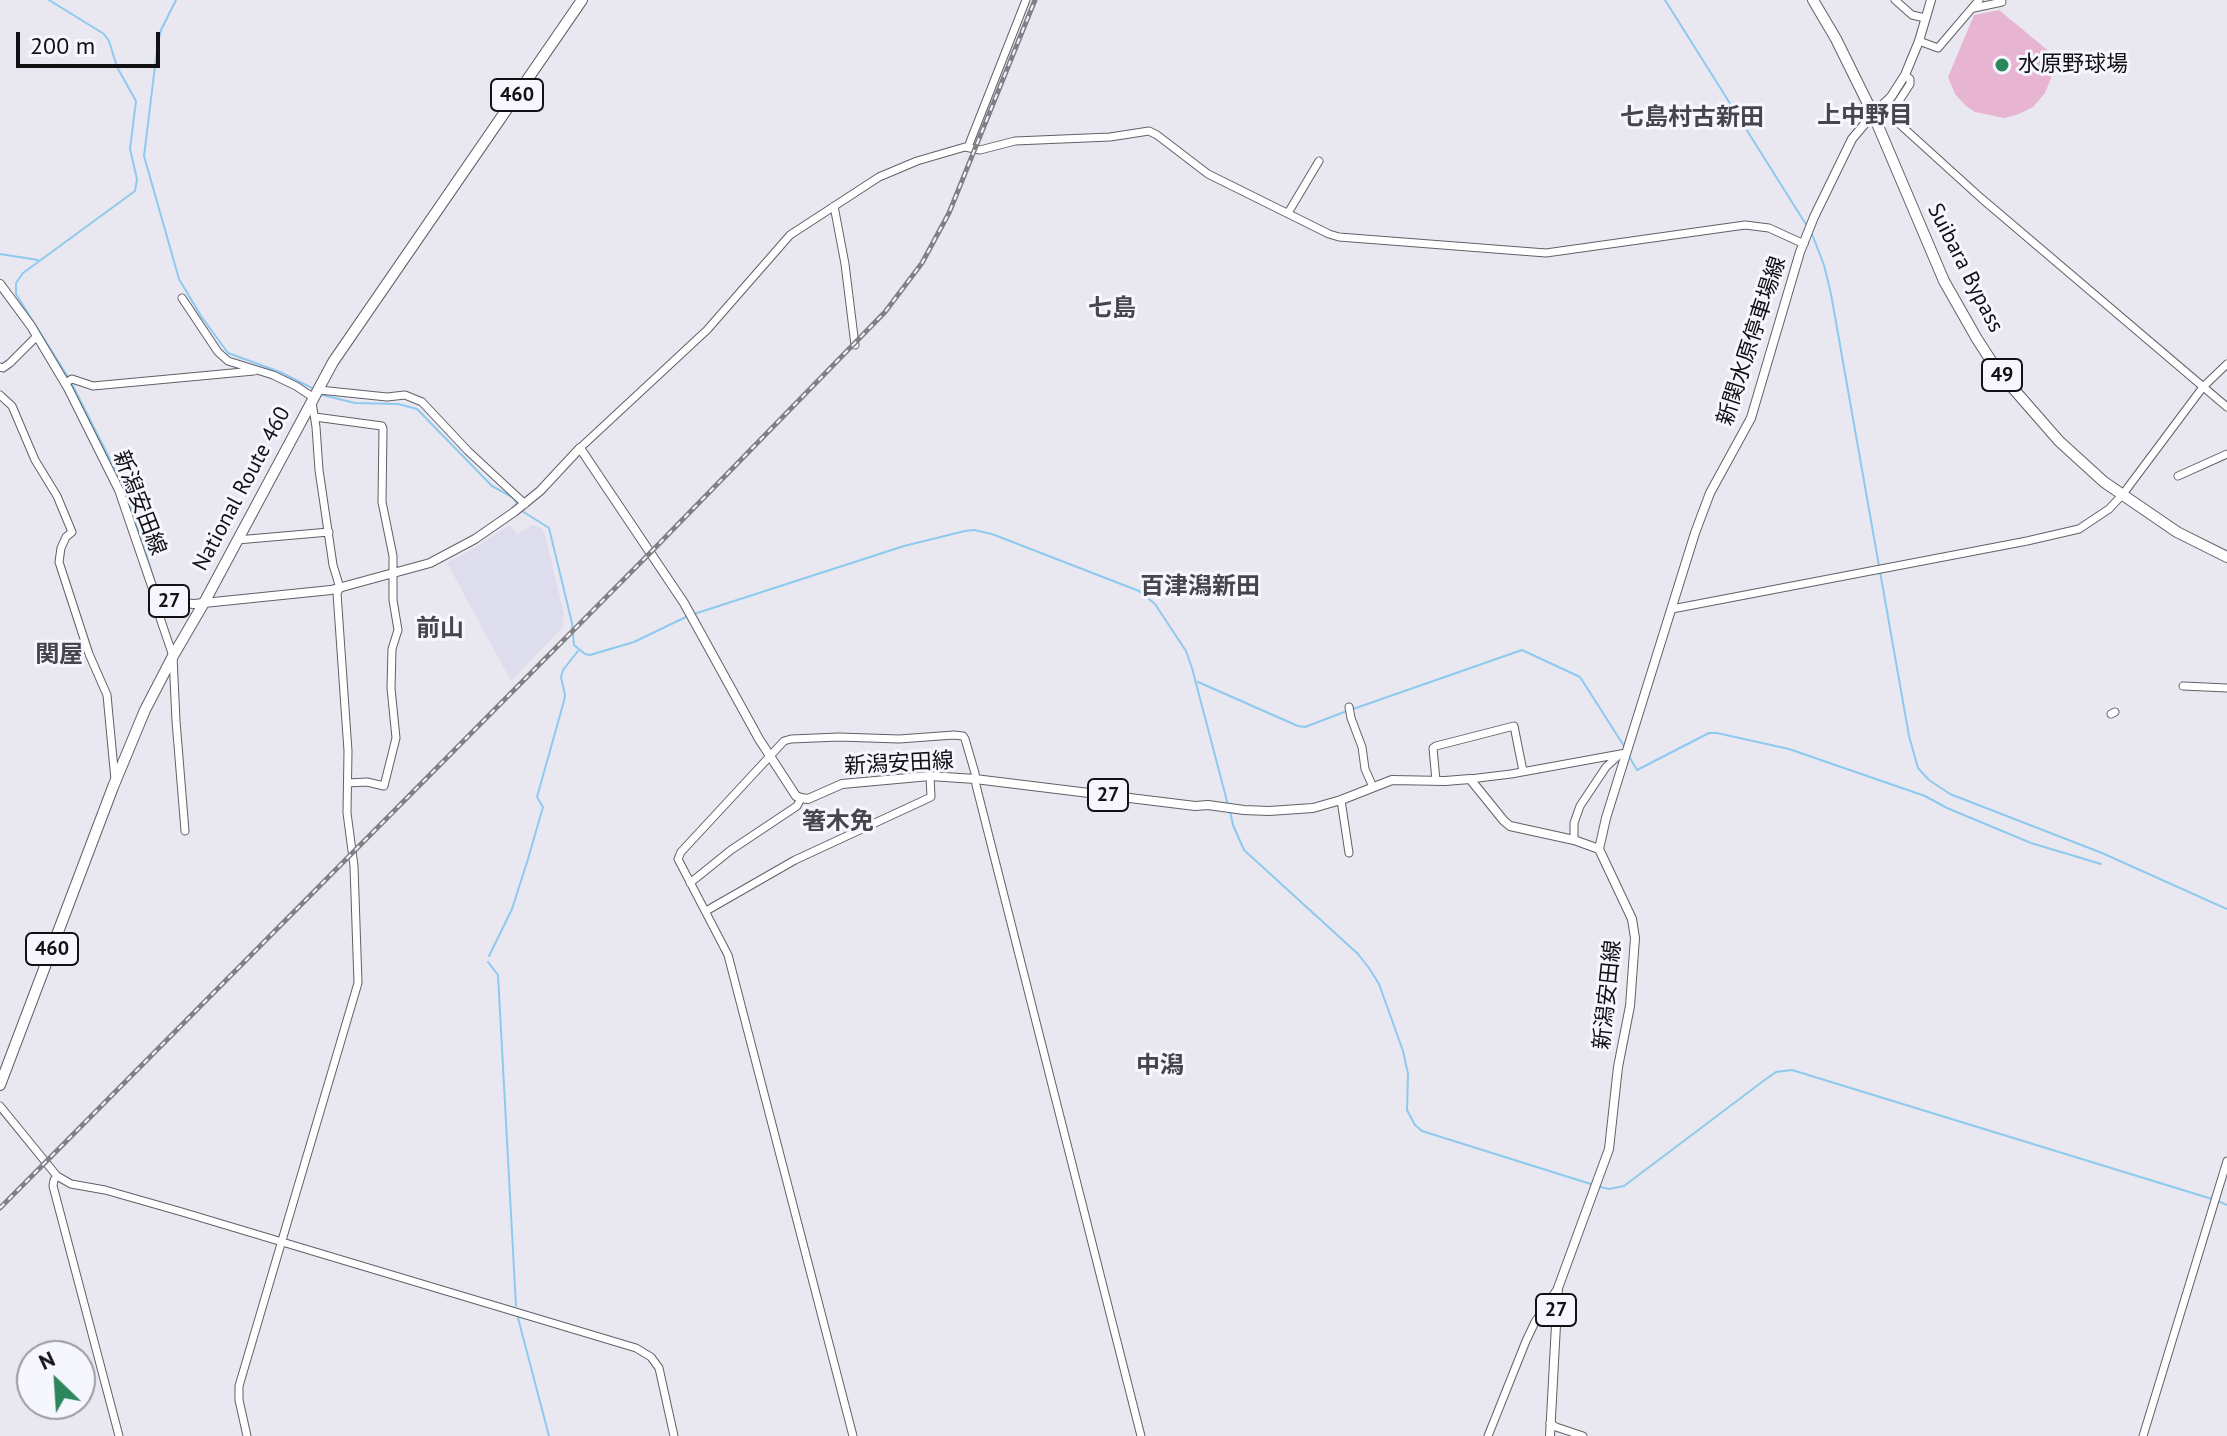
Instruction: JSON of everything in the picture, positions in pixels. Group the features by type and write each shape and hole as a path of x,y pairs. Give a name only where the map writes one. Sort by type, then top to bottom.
{"highway":[{"name":"National Route 460","path":"0,1085 115,782 145,710 173,656 334,362 582,0"},
{"name":"Suibara Bypass","path":"1813,0 1873,114 1944,281 1997,370 2039,421 2083,464 2177,532 2227,557"}],"main road":[{"name":"新関水原停車場線","path":"1599,849 1622,754 1695,533 1710,493 1751,418 1805,240 1852,139 1891,97 1905,75 1931,0"},
{"name":"新潟安田線","path":"0,284 65,383 119,490 153,589 172,602 194,604 340,588 430,563 452,553 525,504 580,448"},
{"path":"580,448 691,615 770,756 796,796 801,798"},
{"name":"新潟安田線","path":"801,798 808,799 842,784 930,776 1244,810 1313,808 1392,780 1470,779"},
{"path":"1470,779 1510,826 1574,840 1599,849"},
{"name":"新潟安田線","path":"1550,1436 1558,1288 1596,1187 1612,1134 1618,1067 1630,1006 1635,938 1628,908 1599,849"}],"street":[{"path":"968,147 1026,0"},
{"path":"1895,0 1912,15 1925,18"},
{"path":"1919,41 1938,48 1979,0"},
{"path":"1972,8 2002,2 1999,0"},
{"path":"1905,75 1910,79 1910,84 1895,107 1896,121 1981,198 2227,407"},
{"path":"580,448 707,330 790,235 879,177 903,166 968,147 980,150 1015,141 1110,137 1149,131 1208,174 1339,237 1546,253 1745,225 1769,228 1805,240"},
{"path":"1288,213 1319,161"},
{"path":"834,206 855,345"},
{"path":"182,298 218,352 228,361 296,386 311,396 405,395 422,402 468,451 525,504"},
{"path":"0,367 10,363 37,336"},
{"path":"1672,609 2073,531 2095,520 2123,494 2203,387 2227,364"},
{"path":"65,383 72,379 93,386 256,370"},
{"path":"0,395 12,406 35,460 57,496 72,532 61,548 59,562 89,654 107,695 115,782"},
{"path":"247,1436 239,1386 358,983 354,862 347,818 348,751 337,593 340,588 333,565 319,470 316,396"},
{"path":"315,417 382,426 383,429 382,502 393,556 393,600 398,630 392,649 391,688 396,738 384,786 367,782 348,783"},
{"path":"2178,476 2227,454"},
{"path":"237,540 329,532"},
{"path":"153,589 173,656 185,831"},
{"path":"2183,686 2227,688"},
{"path":"1350,709 1362,747 1365,769 1373,787"},
{"path":"1436,781 1433,748 1514,726 1523,771"},
{"path":"853,1436 733,972 724,945 678,859 681,852 784,741 959,735 965,739 1141,1436"},
{"path":"1470,779 1622,754"},
{"path":"1574,840 1574,823 1580,806 1606,767 1622,754"},
{"path":"706,911 795,860 931,797 930,776"},
{"path":"690,883 731,850 797,806 801,798"},
{"path":"1341,800 1349,853"},
{"path":"0,1106 57,1176 71,1184 105,1190 636,1348 651,1357 659,1368 674,1436"},
{"path":"2143,1436 2227,1161"},
{"path":"57,1176 53,1186 119,1436"},
{"path":"1488,1436 1530,1332 1558,1288"},
{"path":"1550,1423 1583,1436"}],"shaded area":[{"name":"水原野球場","path":"1999,10 2051,53 2051,78 2045,93 2033,107 2004,118 1975,112 1966,106 1955,94 1948,77 1974,15"},
{"path":"509,525 518,534 532,525 541,528 564,614 562,628 511,681 447,563"}],"waterway":[{"path":"49,0 104,34 117,67 136,101 130,149 137,179 135,191 23,273 16,283 16,294 68,377"},
{"path":"176,0 158,42 144,156 179,279 228,353 280,372 314,389"},
{"path":"1665,0 1807,226"},
{"path":"1812,234 1831,294 1909,736 1918,768 1950,794 2102,853 2227,909"},
{"path":"0,254 38,260"},
{"path":"71,382 125,489 154,579"},
{"path":"322,395 355,403 398,404 417,409 492,486 512,497 519,506"},
{"path":"522,511 549,528 572,623 574,645 585,654 634,642 688,616"},
{"path":"694,614 904,546 965,531 992,534 1139,591 1155,604 1186,651 1228,805"},
{"path":"164,609 166,614"},
{"path":"1353,709 1522,650 1580,677 1624,746"},
{"path":"489,956 512,909 528,859 543,807 537,797 564,701 561,677 578,651"},
{"path":"1198,682 1298,726 1305,727 1347,711"},
{"path":"1630,758 1637,770 1709,733 1789,749 1925,796 2031,843 2101,864"},
{"path":"1230,811 1244,850 1358,954 1379,984 1403,1051 1408,1074 1407,1110 1415,1125 1422,1131 1594,1185"},
{"path":"488,962 498,975 516,1306"},
{"path":"1600,1187 1624,1186 1776,1072 1792,1070 2212,1199"},
{"path":"2218,1201 2227,1205"},
{"path":"518,1318 549,1436"}],"railway":[{"path":"0,1208 885,312 922,263 949,213 1035,0"}],"place":[{"name":"水原野球場","path":"2002,65"}],"district":[{"name":"上中野目","path":"1865,116"},
{"name":"七島村古新田","path":"1692,118"},
{"name":"七島","path":"1112,309"},
{"name":"百津潟新田","path":"1200,587"},
{"name":"前山","path":"440,629"},
{"name":"関屋","path":"59,655"},
{"name":"箸木免","path":"838,822"},
{"name":"中潟","path":"1160,1066"}]}
